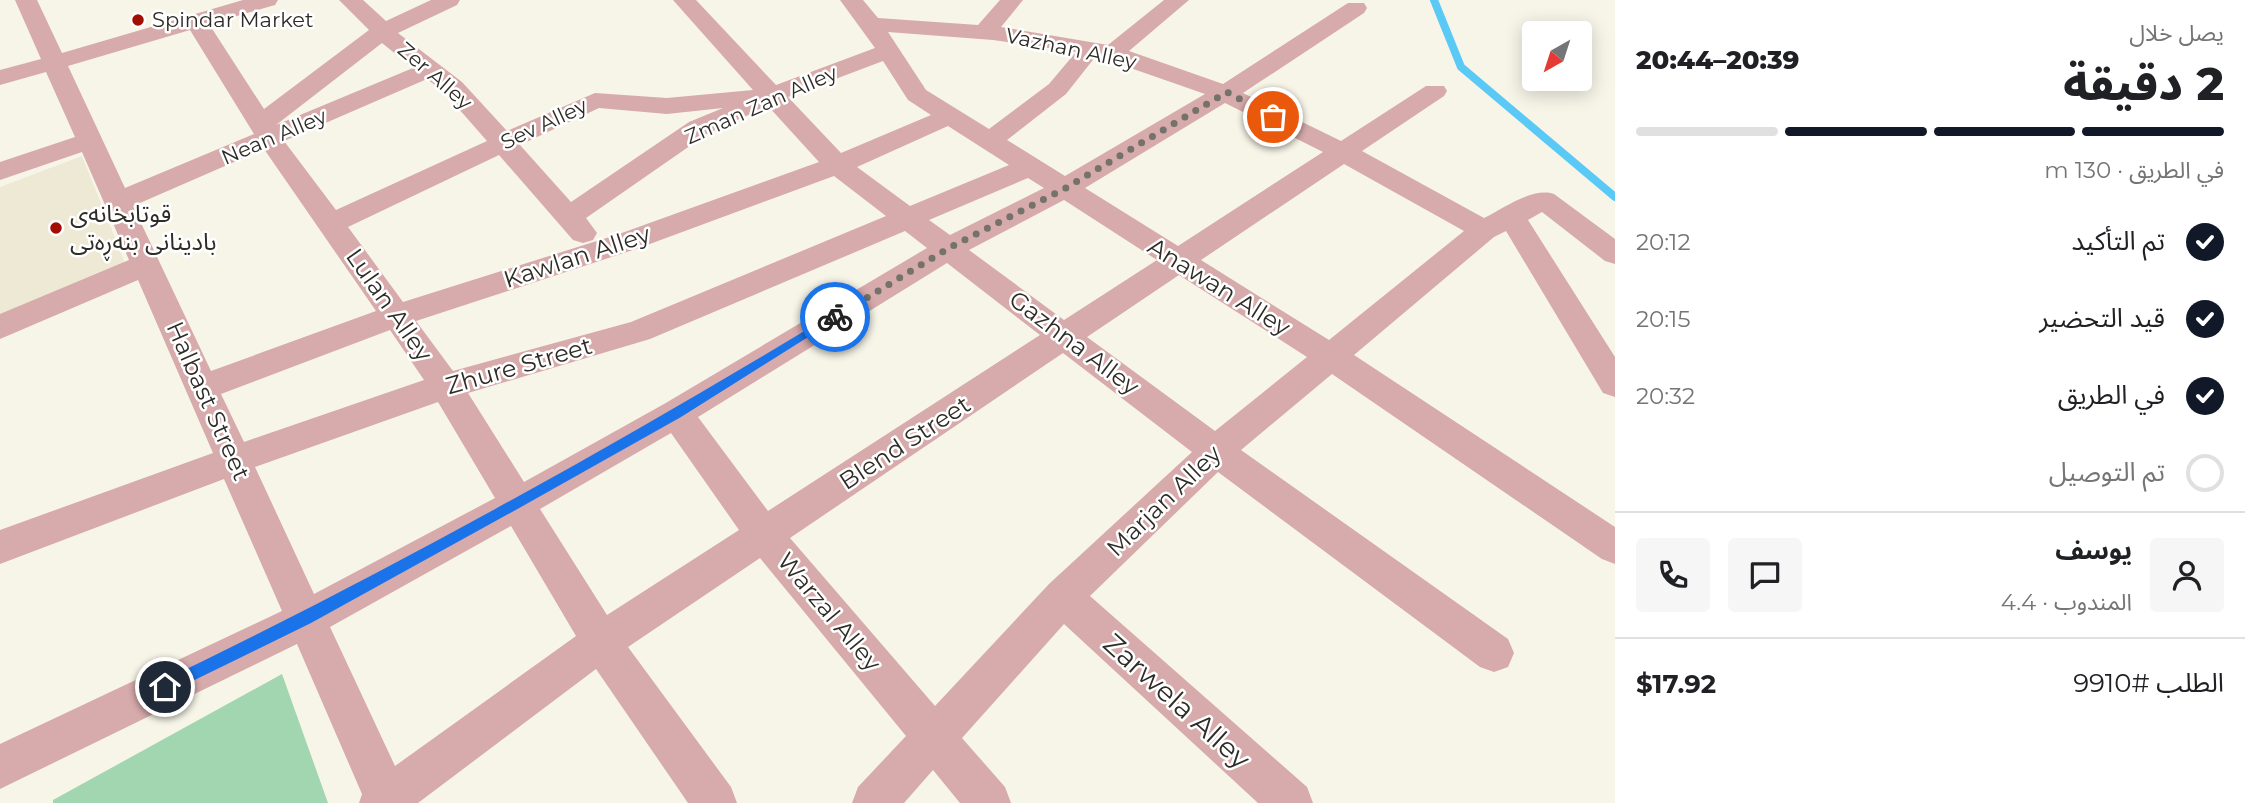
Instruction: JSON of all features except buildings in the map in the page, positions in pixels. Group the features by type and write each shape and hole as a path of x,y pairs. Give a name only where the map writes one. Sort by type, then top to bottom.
{"street":[{"path":"0,79 267,0"},
{"name":"Zer Alley","path":"350,0 383,31 453,87 505,142 598,251"},
{"path":"265,132 383,31 449,0"},
{"name":"Anawan Alley","path":"851,0 871,24 916,95 1330,356 1615,547"},
{"path":"984,32 1012,0"},
{"path":"988,141 1031,113 1100,51 1178,0"},
{"name":"Gazhna Alley","path":"690,1 837,165 1216,450 1494,653"},
{"name":"Halbast Street","path":"35,2 54,61 89,141 386,802"},
{"path":"0,767 306,619 517,504 677,414 949,248 1064,189 1227,92 1356,8"},
{"name":"Lulan Alley","path":"197,21 265,132 398,315 446,386 601,642 715,803"},
{"name":"Vazhan Alley","path":"871,24 984,32 1100,51 1227,92 1343,153 1498,223 1615,384"},
{"name":"Zman Zan Alley","path":"569,216 698,128 772,95 888,51"},
{"name":"Nean Alley","path":"117,202 265,132 430,69"},
{"name":"Blend Street","path":"386,802 601,642 1066,337 1435,90"},
{"name":"Sev Alley","path":"331,224 595,100 667,106 772,95"},
{"name":"Kawlan Alley","path":"202,388 398,315 598,251 837,165 948,117"},
{"path":"0,171 89,141"},
{"name":"Zhure Street","path":"0,547 234,460 446,386 639,331 911,219 1031,166"},
{"name":"Marjan Alley","path":"874,803 1063,597 1216,450 1498,223 1544,200 1615,254"},
{"path":"0,327 146,265"},
{"name":"Warzal Alley","path":"677,414 764,535 989,803"},
{"name":"Zarwela Alley","path":"1063,597 1291,803"}],"shaded area":[{"name":"قوتابخانەی بادینانی بنەڕەتی","path":"82,156 127,268 0,321 0,187"}],"green space":[{"path":"282,674 328,803 53,803 53,800"}],"waterway":[{"path":"1434,0 1461,67 1615,197"}],"way so far":[{"path":"835,317 949,248 1064,189 1227,92 1273,117"}],"place":[{"name":"Spindar Market","path":"138,20"},
{"name":"قوتابخانەی بادینانی بنەڕەتی","path":"56,228"}],"route":[{"path":"165,687 306,619 517,504 677,414 835,317"}]}
